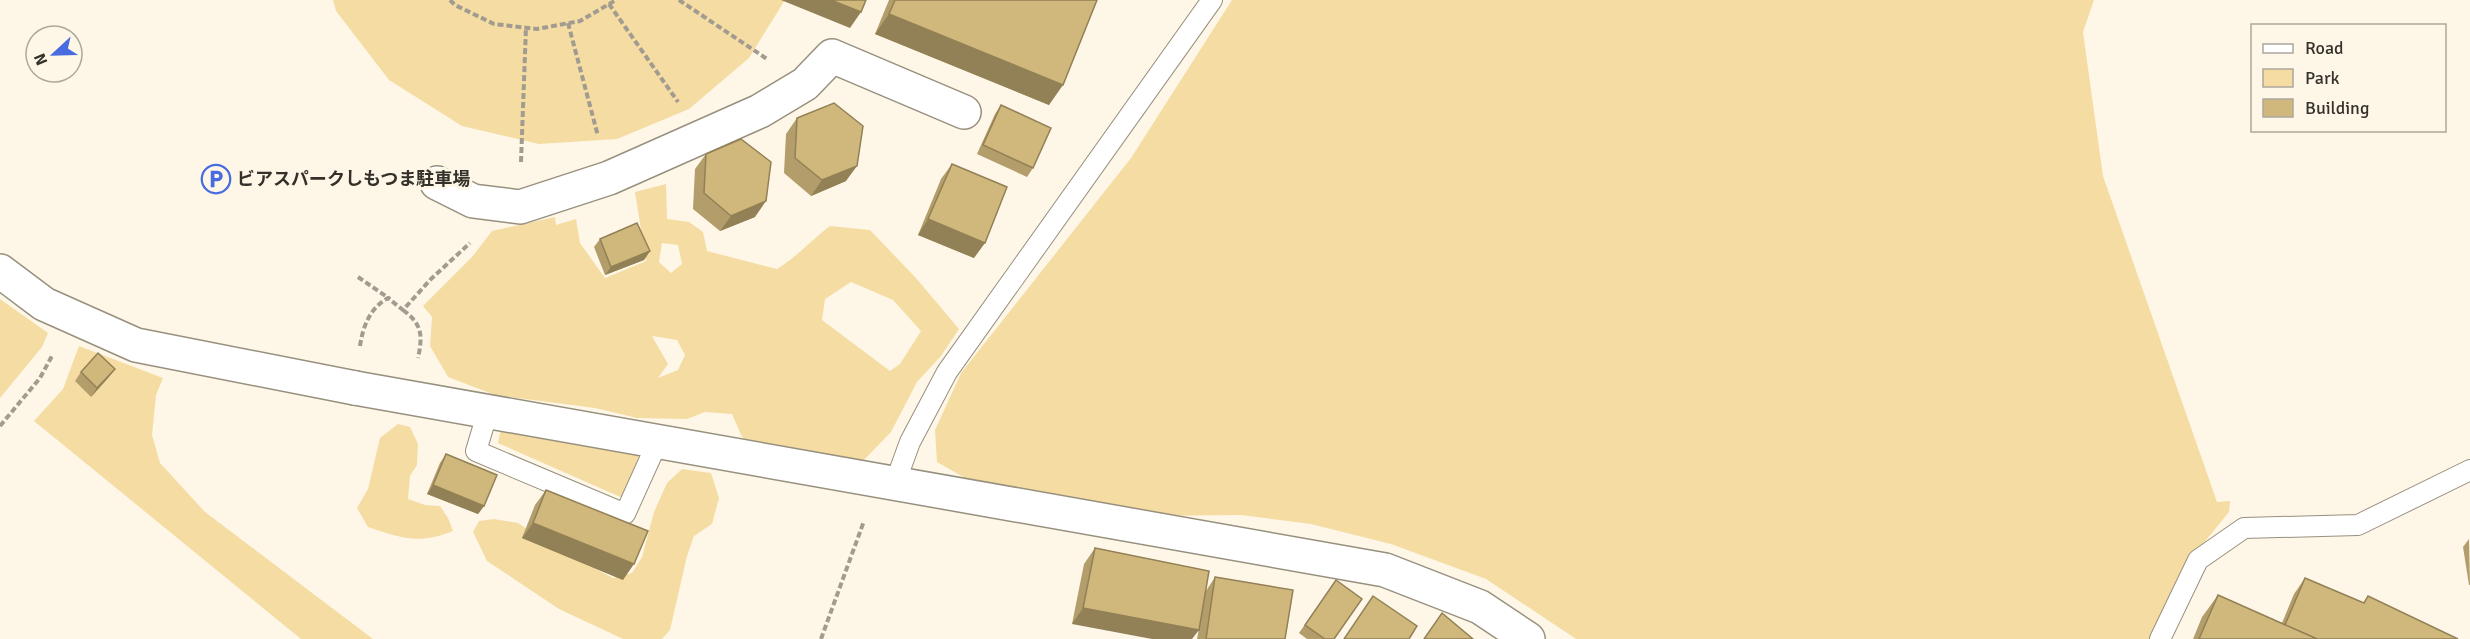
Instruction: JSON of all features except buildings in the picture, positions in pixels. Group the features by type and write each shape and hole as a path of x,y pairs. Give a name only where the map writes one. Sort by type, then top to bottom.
{"street":[{"path":"437,183 473,201 506,206 609,178 760,111 805,84 832,56 964,112"},
{"path":"0,271 44,304 136,345 355,388 933,492 1385,570 1480,607 1527,639"}],"lane":[{"path":"887,482 947,372 1212,0"},
{"path":"488,411 476,451 625,514 658,441"},
{"path":"2160,639 2198,560 2244,528 2358,525 2470,470"}],"path":[{"path":"450,0 455,5 494,24 537,29 580,21 616,0"},
{"path":"679,0 805,84"},
{"path":"609,4 702,137"},
{"path":"568,23 609,178"},
{"path":"404,310 431,279 506,206 526,27"},
{"path":"358,277 416,320 422,340 412,397"},
{"path":"355,388 363,328 378,304 388,298"},
{"path":"0,426 40,378 73,317"},
{"path":"821,639 887,482"}],"green space":[{"path":"333,0 785,0 749,58 689,109 617,139 539,144 462,126 389,80 336,11"},
{"path":"1232,0 2094,0 2083,32 2103,176 2217,502 2230,501 2229,512 2198,550 2150,639 1576,639 1486,579 1391,544 1311,524 1241,515 1135,516 967,479 937,462 935,430 961,373 1131,158"},
{"path":"666,184 667,219 689,222 703,232 707,251 777,269 830,226 870,230 916,278 959,329 941,356 917,382 891,432 862,462 764,454 742,437 732,414 705,412 687,419 637,418 595,408 495,395 448,377 430,346 432,317 423,306 472,257 492,231 555,217 556,225 576,219 580,243 605,278 646,261 635,192","holes":["662,243 678,245 682,264 671,273 659,262","851,282 893,300 921,331 900,364 890,371 822,320 825,299","652,336 677,340 685,355 678,370 658,378 668,364"]},
{"path":"0,299 48,333 42,347 0,398"},
{"path":"79,346 163,378 156,395 152,435 160,463 205,512 373,639 301,639 34,421 63,389"},
{"path":"502,423 639,454 625,499 498,443"},
{"path":"398,424 410,427 418,444 417,465 410,476 408,499 425,505 440,506 453,531 430,538 401,537 368,527 357,508 368,489 380,438"},
{"path":"682,469 711,473 719,498 712,524 694,536 687,556 670,630 662,639 623,639 559,609 487,561 473,532 479,521 494,519 518,523 551,545 613,578 632,573 642,557 654,512 667,483"}],"place":[{"name":"ビアスパークしもつま駐車場","path":"216,179"}]}
